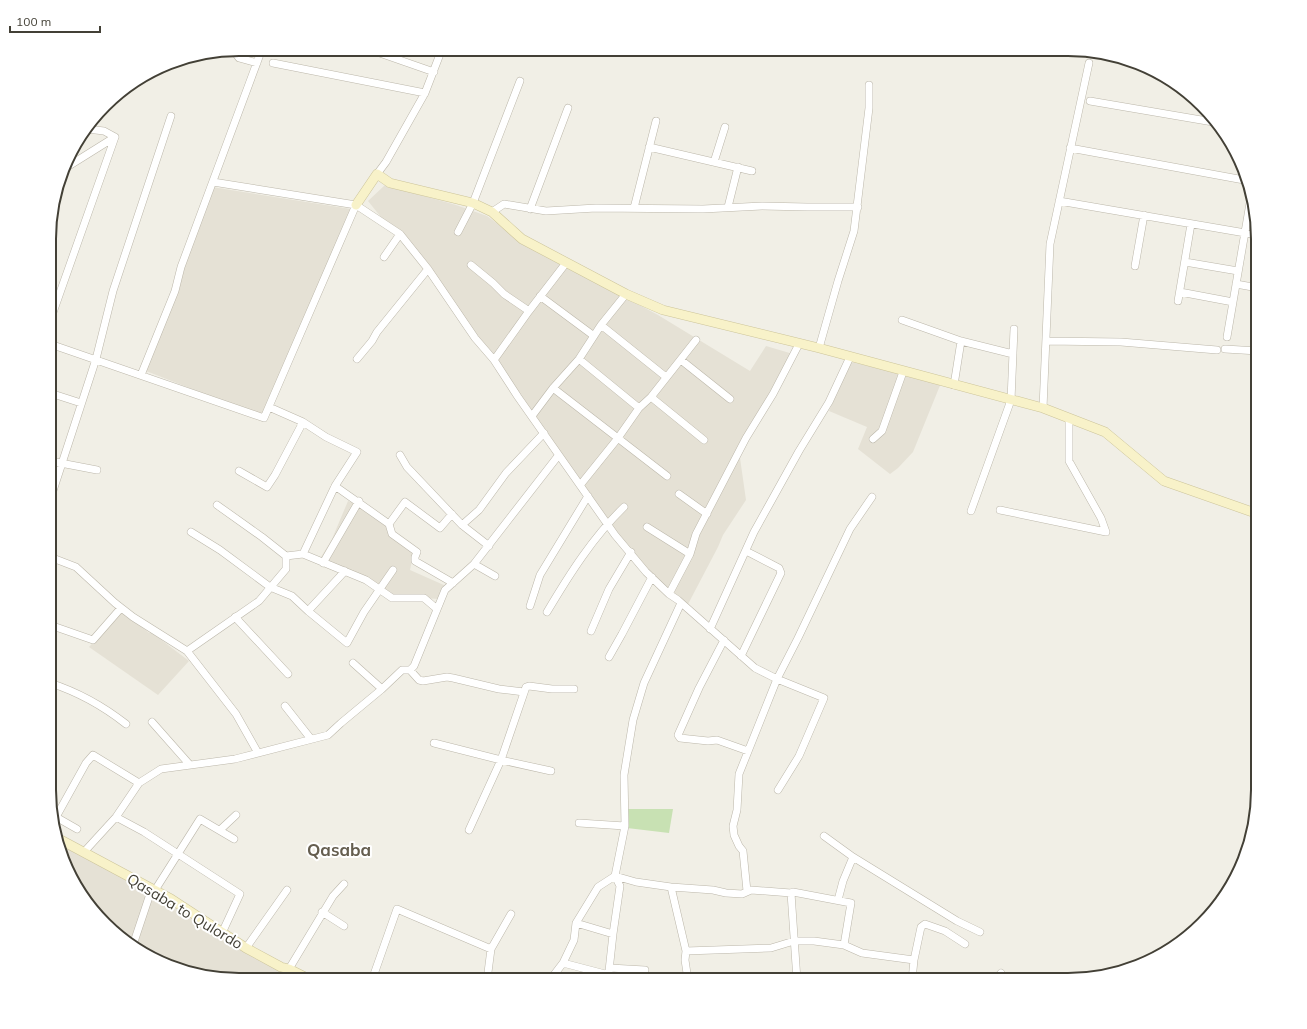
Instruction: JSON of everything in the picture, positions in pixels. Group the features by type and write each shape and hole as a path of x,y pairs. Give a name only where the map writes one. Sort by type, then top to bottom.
{"street":[{"path":"238,56 239,58 257,63"},
{"path":"141,375 175,291 181,267 260,56"},
{"path":"388,56 434,72"},
{"path":"56,346 264,418 356,204 386,162 425,93 440,56"},
{"path":"273,63 425,93"},
{"path":"1043,408 1050,244 1089,63"},
{"path":"458,232 473,203 520,81"},
{"path":"819,348 854,231 869,108 869,84"},
{"path":"1090,101 1207,121"},
{"path":"530,208 568,108"},
{"path":"56,480 96,359 113,291 171,116"},
{"path":"634,208 656,121"},
{"path":"714,162 725,127"},
{"path":"93,130 104,132 115,137"},
{"path":"72,164 115,137"},
{"path":"56,304 115,137"},
{"path":"649,147 752,171"},
{"path":"1070,148 1241,179"},
{"path":"728,207 738,168"},
{"path":"377,174 390,183 473,203 492,212 522,239 626,294 663,310 819,348 903,372 1043,408 1105,432 1164,481 1251,512"},
{"path":"213,182 356,204 400,234 428,269 464,322 494,360 558,456 581,484 615,535 631,552 646,572 669,594 682,603 755,668 777,679 824,698 799,756 778,790"},
{"path":"1059,200 1251,234"},
{"path":"492,212 504,204 546,211 596,208 703,209 762,206 858,207"},
{"path":"1227,337 1248,211"},
{"path":"1134,266 1144,215"},
{"path":"1178,301 1191,224"},
{"path":"384,257 400,234"},
{"path":"1185,262 1238,271"},
{"path":"494,360 540,296 566,263"},
{"path":"471,265 504,294 529,311"},
{"path":"357,359 428,269"},
{"path":"1236,284 1251,287"},
{"path":"1180,292 1233,302"},
{"path":"532,416 553,388 579,359 601,325 626,294"},
{"path":"540,296 594,336"},
{"path":"902,320 961,340 1013,354"},
{"path":"601,325 666,377"},
{"path":"971,511 1011,400 1014,329"},
{"path":"581,484 618,438 639,408 651,398 696,340"},
{"path":"954,385 961,340"},
{"path":"1046,340 1121,342 1217,350"},
{"path":"669,594 690,554 696,534 746,438 773,394 799,344"},
{"path":"1225,349 1251,351"},
{"path":"710,629 754,532 799,451 829,402 850,357"},
{"path":"579,359 639,408"},
{"path":"681,360 730,399"},
{"path":"873,439 882,431 903,372"},
{"path":"553,388 667,476"},
{"path":"56,395 82,403"},
{"path":"651,398 704,440"},
{"path":"269,407 303,422 326,437 357,452 335,486 303,554"},
{"path":"1000,510 1106,532 1101,518 1069,461 1069,418"},
{"path":"239,471 266,487 275,475 303,422"},
{"path":"462,525 479,510 506,473 544,433"},
{"path":"400,455 407,467 462,525 489,546"},
{"path":"84,852 116,817 139,783 161,769 236,758 328,735 402,670 410,670 414,666 445,590 474,564 558,456"},
{"path":"56,463 97,470"},
{"path":"335,486 359,501 389,524 392,534 417,552 415,561 453,583"},
{"path":"679,494 707,514"},
{"path":"530,606 540,575 588,496"},
{"path":"747,891 743,850 739,846 734,836 733,826 737,810 738,774 777,679 850,529 872,497"},
{"path":"323,563 359,501"},
{"path":"389,524 405,502 440,528 452,514"},
{"path":"217,505 286,556 303,554 366,580 392,598 424,598 437,608"},
{"path":"547,612 565,582 608,523 624,507"},
{"path":"647,527 690,554"},
{"path":"191,532 220,550 270,587 292,596 347,643 364,612 393,570"},
{"path":"741,656 781,573 779,568 746,551"},
{"path":"591,631 609,589 631,552"},
{"path":"187,651 259,601 286,569 286,556"},
{"path":"56,559 76,567 121,608 187,651 236,714 258,753"},
{"path":"474,564 495,576"},
{"path":"308,611 345,571"},
{"path":"609,657 652,577"},
{"path":"609,973 620,886 615,876 624,826 624,775 633,720 644,683 682,603"},
{"path":"56,626 93,640 121,608"},
{"path":"235,617 288,674"},
{"path":"724,640 699,688 678,735 680,738 708,741 717,740 748,751"},
{"path":"353,664 382,689"},
{"path":"410,670 419,680 423,681 447,677 499,689 524,692"},
{"path":"56,685 81,695 112,713 126,724"},
{"path":"469,830 501,760 527,686 552,689 574,689"},
{"path":"285,706 312,739"},
{"path":"152,722 190,765"},
{"path":"434,743 550,771"},
{"path":"58,814 86,763 93,755 139,783"},
{"path":"220,830 236,815"},
{"path":"116,817 178,853 240,894 222,933"},
{"path":"59,819 77,829"},
{"path":"135,940 153,889 157,887 200,819 234,839"},
{"path":"580,823 624,826"},
{"path":"824,836 853,857 957,921 980,932"},
{"name":"Qasaba to Qulordo","path":"63,841 171,899 246,948 281,967 297,973"},
{"path":"838,900 842,881 853,857"},
{"path":"555,973 563,963 574,940 576,923 598,887 615,876 636,882 671,887 742,894 751,890 793,892 851,903 844,945"},
{"path":"289,969 332,896 344,884"},
{"path":"671,887 686,951 685,960 687,973"},
{"path":"246,948 287,890"},
{"path":"791,893 796,973"},
{"path":"374,973 397,909 491,950"},
{"path":"322,912 344,926"},
{"path":"488,973 491,950 511,914"},
{"path":"576,923 613,934"},
{"path":"913,973 921,928 925,924 945,931 965,944"},
{"path":"686,951 771,948 794,941 814,941 844,945 862,953 914,960"},
{"path":"563,963 605,973"},
{"path":"618,973 645,970"}],"shaded area":[{"path":"385,185 456,205 487,216 523,243 658,315 750,371 766,346 793,354 739,451 746,500 723,535 686,608 621,546 574,477 559,461 485,346 368,201"},
{"path":"212,187 351,209 264,417 146,371"},
{"path":"851,362 941,383 913,452 890,474 858,449 867,427 829,411"},
{"path":"348,501 386,517 388,531 414,551 410,570 446,586 439,599 423,598 400,600 318,562 332,539"},
{"path":"123,611 149,633 151,632 189,661 158,695 89,647"},
{"path":"64,843 99,860 290,973 227,973 192,967 158,954 128,935 102,911 87,891 75,871"}],"green space":[{"path":"627,809 673,809 669,833 627,828"}],"district":[{"name":"Qasaba","path":"339,849"}]}
